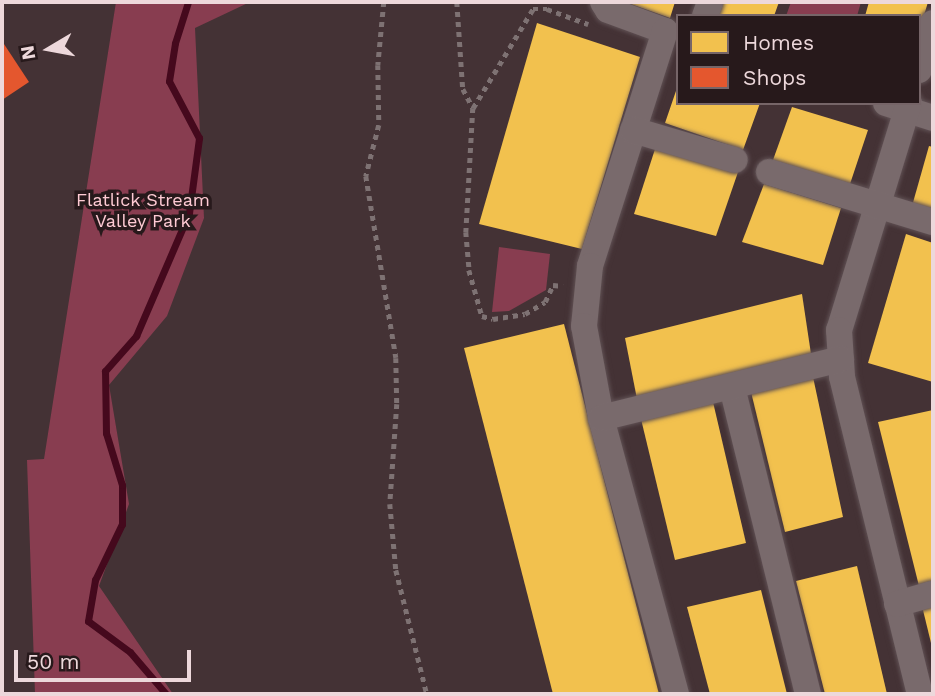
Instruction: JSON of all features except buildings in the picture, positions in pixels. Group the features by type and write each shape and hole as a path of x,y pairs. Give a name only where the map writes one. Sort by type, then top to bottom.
{"street":[{"path":"603,2 608,10 671,33 633,130 590,267 584,326 601,418 676,694"},
{"path":"921,63 933,23"},
{"path":"919,694 842,377 839,330 878,205 901,106 933,118"},
{"path":"633,130 735,160"},
{"path":"769,172 933,222"},
{"path":"601,418 841,359"},
{"path":"732,387 808,694"},
{"path":"897,604 933,594"}],"path":[{"path":"384,2 378,65 379,125 366,176 396,358 397,404 390,504 396,570 427,694"},
{"path":"457,2 463,89 473,108"},
{"path":"587,288 552,285 545,302 525,314 493,319 482,316 469,270 466,232 473,108 533,9 547,9 597,27"}],"green space":[{"name":"Flatlick Stream Valley Park","path":"116,2 250,2 195,28 204,218 167,316 109,385 129,504 99,586 173,694 35,694 27,460 44,459"},
{"path":"791,2 861,2 858,14 787,14"},
{"path":"499,247 550,254 546,290 509,311 492,312"}],"waterway":[{"path":"166,694 130,652 88,621 95,580 122,524 122,485 106,433 105,371 136,336 189,213 199,138 169,81 175,43 188,2"}]}
